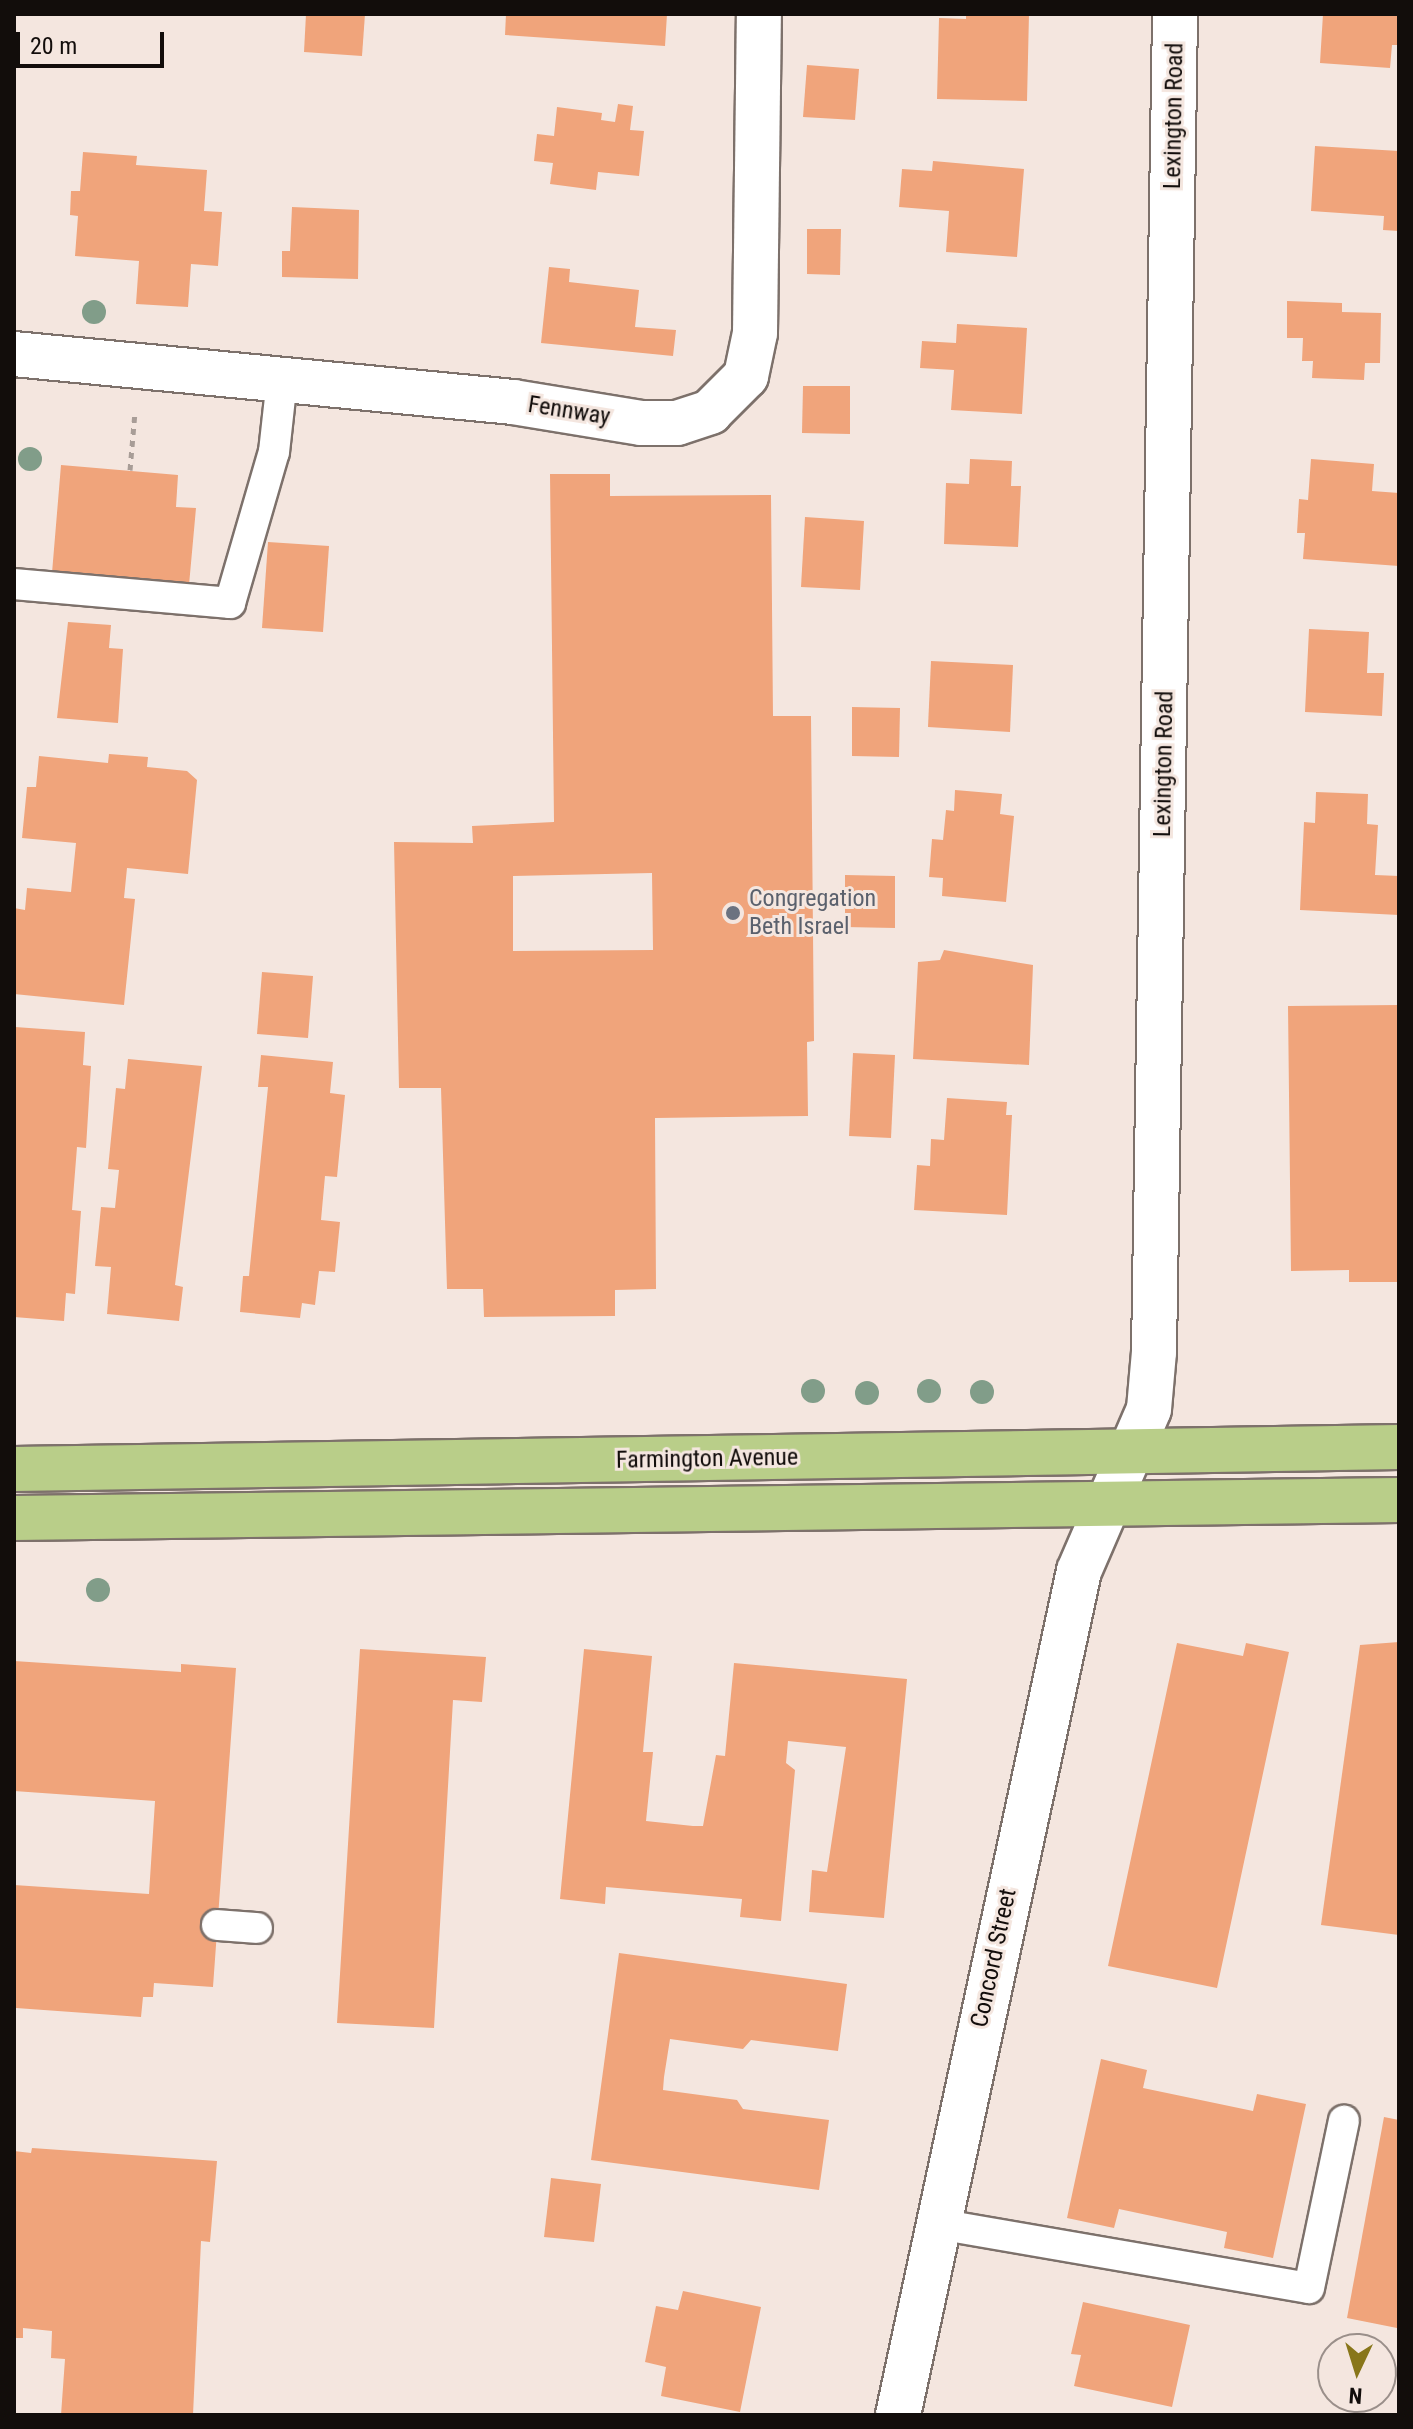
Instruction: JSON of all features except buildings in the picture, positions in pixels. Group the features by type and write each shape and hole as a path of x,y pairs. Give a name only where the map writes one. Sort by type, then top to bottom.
{"main road":[{"name":"Farmington Avenue","path":"14,1469 1134,1448 1399,1447"},
{"name":"Farmington Avenue","path":"14,1518 1399,1500"}],"street":[{"name":"Fennway","path":"14,354 513,402 641,423 686,421 725,401 746,376 755,333 759,14"},
{"name":"Lexington Road","path":"1104,1504 1134,1448 1149,1409 1154,1352 1175,14"},
{"name":"Concord Street","path":"898,2415 1079,1571 1104,1504"}],"lane":[{"path":"14,584 230,603 274,452 282,380"},
{"path":"217,1925 257,1928"},
{"path":"938,2224 1309,2288 1344,2121"}],"path":[{"path":"130,470 136,406"}],"place":[{"name":"Congregation Beth Israel","path":"733,913"}]}
